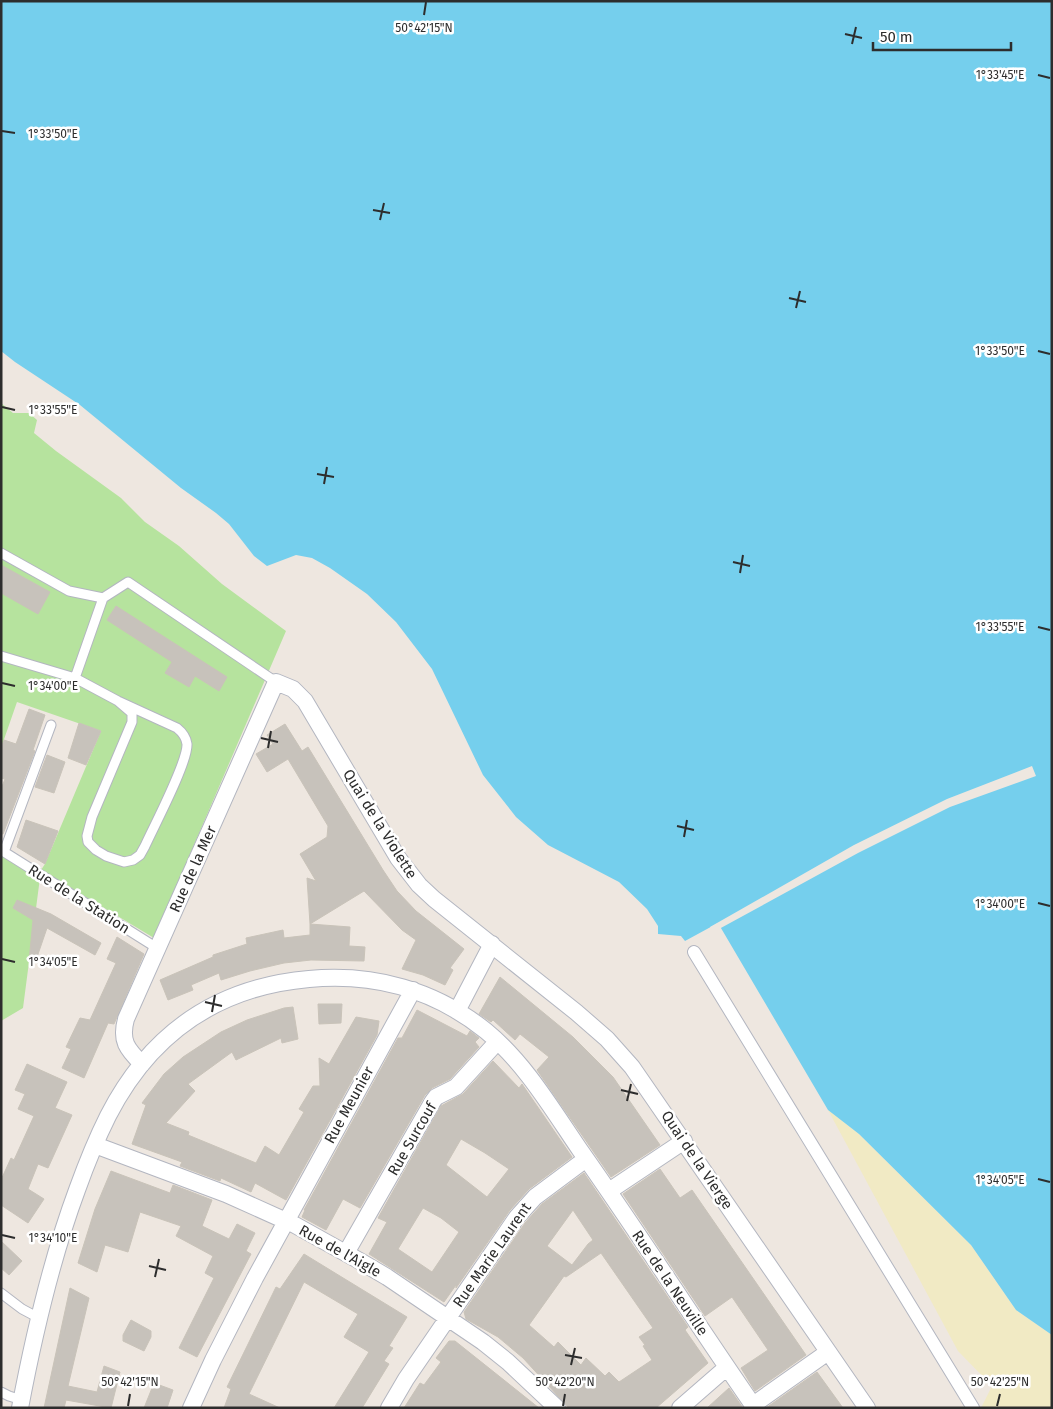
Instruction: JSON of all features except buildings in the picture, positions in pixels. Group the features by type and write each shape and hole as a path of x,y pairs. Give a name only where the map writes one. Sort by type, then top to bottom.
{"street":[{"name":"Quai de la Violette","path":"282,684 298,692 305,701 398,858 412,876 434,899 492,944"},
{"name":"Rue de la Mer","path":"142,1064 125,1046 124,1026 158,948 282,684"},
{"path":"457,1011 492,944"},
{"name":"Quai de la Vierge","path":"492,944 570,1006 612,1044 642,1080 867,1408"},
{"path":"694,952 973,1408"},
{"name":"Rue de la Neuville","path":"21,1404 39,1318 57,1248 95,1144 108,1115 142,1064 172,1033 194,1016 229,997 255,988 301,979 341,977 378,980 413,990 457,1011 498,1042 523,1069 609,1192 754,1407"},
{"name":"Rue Meunier","path":"191,1408 220,1345 285,1221 413,990"},
{"name":"Rue Surcouf","path":"346,1253 433,1101 436,1097 456,1087 498,1042"},
{"path":"609,1192 684,1141"},
{"name":"Rue de l'Aigle","path":"95,1144 201,1183 285,1221 346,1253 448,1318 502,1357 557,1408"},
{"name":"Rue Marie Laurent","path":"389,1408 499,1241 525,1207 546,1187 586,1159"},
{"path":"754,1407 828,1352"},
{"path":"680,1408 726,1368"}],"lane":[{"path":"1,553 69,591 103,598"},
{"path":"75,678 103,598 128,582 282,684"},
{"path":"1,656 75,678 118,701 177,728 183,734 187,743 182,764 145,846 140,855 133,860 124,862 106,856 96,850 88,842 87,836 92,817 132,722 132,713 118,701"},
{"path":"3,851 51,726"},
{"name":"Rue de la Station","path":"3,851 158,948"},
{"path":"1,1293 22,1310 39,1318"},
{"path":"1,1392 21,1404"}],"green space":[{"path":"1,403 13,413 29,413 37,420 34,433 121,498 145,522 179,546 222,584 286,631 154,938 41,870 101,731 17,702 1,748"},
{"path":"1,844 41,870 23,1008 1,1021"}],"sand":[{"path":"828,1110 859,1134 971,1245 1016,1310 1052,1335 1052,1408 981,1408 992,1386 958,1351"}],"water":[{"path":"1,1 1052,1 1052,1335 1016,1310 971,1245 859,1134 828,1110 718,923 685,941 681,936 658,934 658,926 647,909 619,882 548,845 516,817 483,775 432,669 396,622 367,594 312,558 296,555 267,566 254,556 229,524 216,513 181,488 80,405 1,351"}],"pier":[{"path":"1032,766 1036,776 950,807 858,853 719,929 717,926 711,929 710,927 854,845 947,799"}]}
